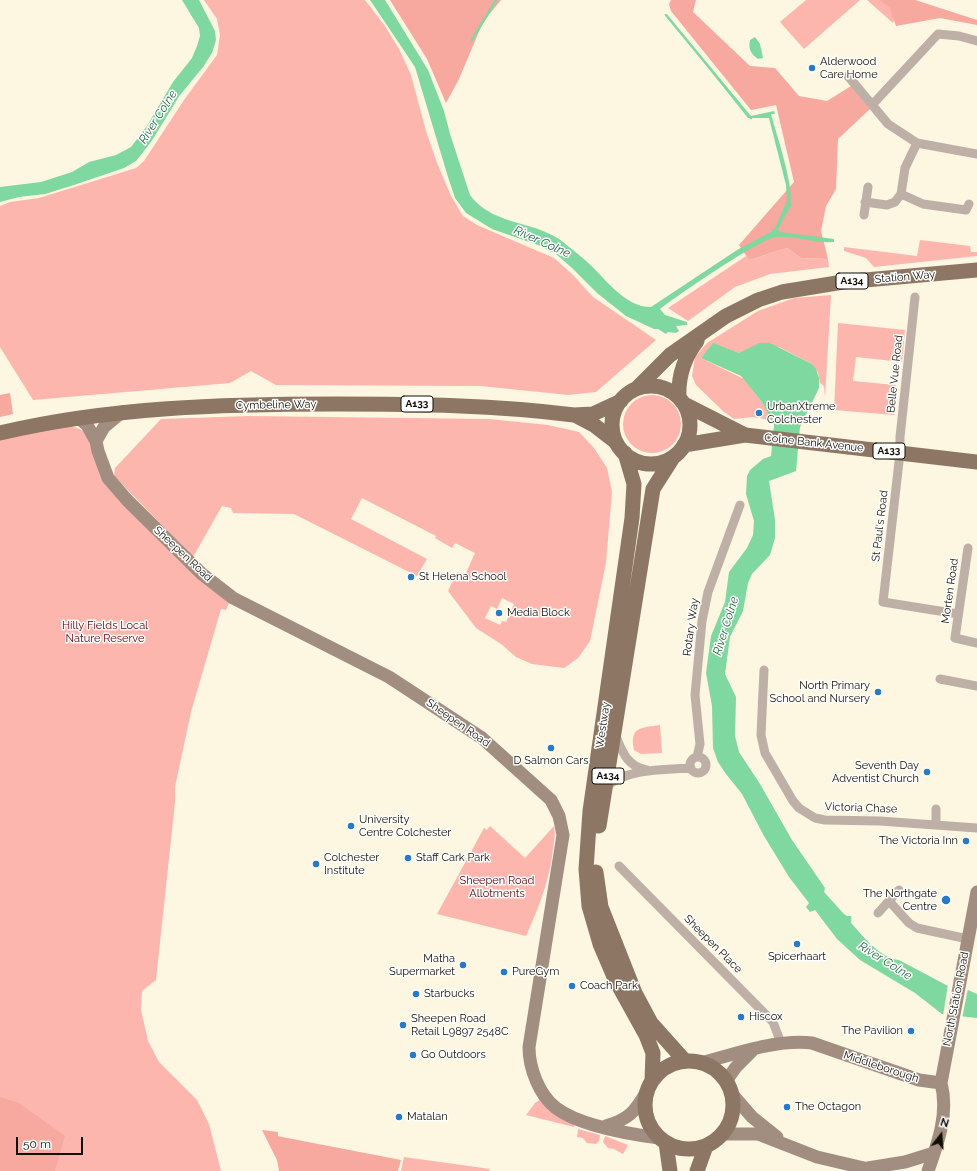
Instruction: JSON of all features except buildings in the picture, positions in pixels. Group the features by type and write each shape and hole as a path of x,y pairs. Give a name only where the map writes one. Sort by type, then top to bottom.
{"main road":[{"name":"Station Way","path":"636,389 670,355 701,335 726,316 758,300 782,292 843,282 977,270"},
{"name":"Station Way","path":"681,400 678,382 680,374 688,353 701,335"},
{"path":"680,374 681,380 688,393 719,421"},
{"path":"636,389 651,386 661,387 681,400"},
{"name":"A134","path":"621,448 613,420 621,401 636,389"},
{"name":"Colne Bank Avenue","path":"681,400 745,435"},
{"name":"A134","path":"679,450 689,432 690,424 688,412 681,400"},
{"name":"A133","path":"574,415 593,414 621,401"},
{"name":"Cymbeline Way","path":"0,433 40,424 122,412 279,405 403,404 491,407 574,415"},
{"name":"A133","path":"574,415 594,425 621,448"},
{"name":"Colne Bank Avenue","path":"679,450 718,439 745,435 977,462"},
{"path":"664,472 686,456 718,439"},
{"path":"621,448 636,460 651,463 668,459 679,450"},
{"name":"Westway","path":"621,448 634,484 632,518 590,811 586,869 590,906 600,944 615,979 646,1035 653,1053 649,1086"},
{"name":"Westway","path":"679,450 653,489 606,786 601,809 596,870 600,907 622,963 651,1023 685,1061"},
{"path":"649,1086 667,1067 685,1061 701,1063 715,1069 729,1087 732,1116 723,1134 706,1146 685,1150 662,1141"},
{"name":"A134","path":"649,1086 644,1105 646,1115 649,1124 662,1141 670,1171"},
{"path":"697,1171 706,1146"}],"street":[{"path":"872,105 938,34 959,36 977,41"},
{"path":"848,76 888,124 917,143 977,154"},
{"path":"866,202 887,205 895,202 901,194 906,168 917,143"},
{"path":"864,215 868,187"},
{"path":"901,194 923,204 966,210 970,204"},
{"name":"Belle Vue Road","path":"900,453 900,437 915,297"},
{"path":"96,441 104,426 122,412"},
{"name":"Sheepen Road","path":"79,418 87,425 96,441 108,478 127,500 205,576 233,598 389,677 450,716 482,738 551,800 559,816 563,835 543,951 529,1054 534,1076 543,1093 556,1108 577,1119 662,1141"},
{"name":"St Paul's Road","path":"900,453 883,602 958,614"},
{"name":"Rotary Way","path":"697,757 700,744 695,695 702,621 708,592 740,505"},
{"name":"Morten Road","path":"968,548 955,638 977,643"},
{"name":"Victoria Chase","path":"764,670 761,735 762,746 776,774 799,808 815,818 825,820 936,824 977,828"},
{"path":"940,679 977,686"},
{"path":"614,733 625,757 631,764 640,768 656,771"},
{"path":"606,786 615,779 625,775 689,768 698,773 705,770 706,762 702,758 697,757 691,761 689,768"},
{"path":"936,809 936,824"},
{"name":"Sheepen Place","path":"619,866 774,1022 781,1043"},
{"path":"878,913 900,890"},
{"name":"North Station Road","path":"941,1083 958,986 977,892"},
{"path":"890,902 909,923 917,928 968,940"},
{"name":"Middleborough","path":"701,1063 781,1043 812,1043 919,1080 941,1083"},
{"path":"752,1050 736,1067 729,1087 752,1117 792,1147"},
{"path":"928,1171 943,1118 944,1102 941,1083"},
{"path":"604,1127 623,1121 637,1110 649,1086"},
{"path":"723,1134 752,1133 767,1137 832,1162 877,1171"},
{"path":"864,1168 911,1160 934,1153"}],"green space":[{"path":"204,0 365,0 385,26 399,49 411,75 426,131 437,163 451,196 463,216 477,225 554,258 573,275 593,297 656,340 596,392 568,395 481,386 276,385 251,371 230,383 33,400 0,347 0,206 10,202 39,198 136,168 144,161 184,100 217,55 220,35 217,19"},
{"path":"806,0 860,0 804,49 780,22"},
{"path":"867,0 896,0 902,5 893,23"},
{"path":"920,240 970,246 971,252 977,252 977,256 874,267 866,258 844,251 844,247 917,256"},
{"path":"787,248 801,258 828,259 829,267 770,274 735,287 688,321 668,308 746,256 749,260"},
{"path":"831,295 825,398 824,386 820,383 818,373 812,364 779,347 739,353 713,344 701,358 744,379 762,402 772,420 752,417 734,419 723,411 696,385 692,376 695,357 707,343 758,311 794,298"},
{"path":"838,323 905,330 902,362 856,357 853,381 896,385 894,415 834,410"},
{"path":"652,395 663,397 676,408 679,413 681,424 679,435 668,448 663,451 652,453 641,451 628,440 625,435 623,424 625,413 636,400 641,397"},
{"name":"St Helena School","path":"249,416 489,419 548,425 579,432 594,448 607,468 612,492 606,563 590,641 578,658 564,668 532,664 516,657 501,644 476,628 448,591 457,572 465,575 475,553 455,543 452,548 435,538 436,536 362,498 351,519 427,559 417,576 294,514 233,513 231,508 222,506 193,557 114,476 115,468 161,419","holes":["502,598 514,604 506,622 502,621 500,625 485,618 491,606 497,609"]},
{"name":"Hilly Fields Local Nature Reserve","path":"66,425 80,429 87,435 92,443 95,457 229,603 226,610 221,609 191,712 175,787 175,802 156,980 142,991 141,1010 148,1041 159,1062 197,1100 209,1124 221,1171 0,1171 0,438"},
{"path":"660,725 662,753 641,754 634,750 633,736 635,732 643,728"},
{"name":"Sheepen Road Allotments","path":"490,826 525,858 554,826 555,834 548,878 526,936 437,914 484,828 487,830"},
{"path":"543,1098 575,1123 574,1127 526,1115 535,1103"},
{"path":"578,1129 600,1135 599,1141 596,1144 587,1143 583,1138 577,1137"},
{"path":"605,1136 628,1145 623,1154 614,1149 608,1148 603,1142"},
{"path":"404,1157 490,1169 489,1171 401,1171"}],"shaded area":[{"path":"390,0 501,0 483,22 459,79 446,103 427,59"},
{"path":"671,0 696,0 693,12 750,66 775,68 799,96 827,101 851,86 870,109 838,139 836,189 826,206 821,231 828,259 801,258 787,248 749,260 739,245 794,182 776,105 751,110 671,11 669,4"},
{"path":"879,0 915,0 977,20 977,25 940,18 896,26 890,8"},
{"path":"10,393 13,414 0,417 0,395"},
{"path":"0,1097 19,1103 65,1136 55,1171 0,1171"},
{"path":"262,1130 278,1132 278,1136 282,1137 401,1160 398,1171 279,1171 277,1160"}],"water":[{"name":"River Colne","path":"182,0 199,0 215,31 216,40 212,53 203,67 180,95 151,142 136,161 124,168 45,194 19,197 0,202 0,187 41,182 72,172 89,162 116,155 131,147 147,126 173,82 192,58 197,46 200,36 199,28"},
{"name":"River Colne","path":"370,0 385,0 428,70 444,111 470,195 479,205 489,212 536,228 559,239 585,260 615,290 632,302 641,306 651,307 737,250 771,232 775,228 787,201 786,185 769,118 748,118 666,15 748,115 751,116 774,111 775,114 771,114 788,174 791,197 789,208 778,230 780,232 834,239 834,242 820,242 790,237 776,237 754,247 699,281 660,309 665,315 687,322 687,325 676,326 679,331 676,333 668,332 666,334 658,329 654,329 626,316 597,293 556,254 538,245 492,229 466,213 455,198 415,67"},
{"path":"755,37 760,44 763,58 758,59 751,51 749,46 750,40"},
{"name":"River Colne","path":"713,343 739,353 759,343 770,343 812,364 816,369 819,378 819,388 800,427 796,471 769,481 775,520 775,538 770,555 752,574 748,583 743,611 730,637 725,674 736,697 735,736 739,752 760,784 792,840 825,888 824,892 844,914 851,916 851,923 873,946 886,956 899,960 948,986 968,990 977,994 977,1018 942,1014 915,993 860,960 837,939 815,910 810,912 806,907 809,903 789,877 764,836 742,794 718,762 713,748 712,706 706,673 711,636 725,602 729,572 747,548 753,535 754,521 746,494 747,476 750,470 763,459 771,456 774,425 762,402 741,376 701,358"}],"pier":[{"path":"948,984 968,988 962,1019 943,1016"}],"waterway":[{"path":"472,40 496,0"},
{"path":"666,15 751,118"},
{"path":"786,212 790,205 789,202"}],"place":[{"name":"Alderwood Care Home","path":"812,68"},
{"name":"UrbanXtreme Colchester","path":"759,413"},
{"name":"St Helena School","path":"411,577"},
{"name":"Media Block","path":"499,613"},
{"name":"North Primary School and Nursery","path":"878,692"},
{"name":"D Salmon Cars","path":"551,748"},
{"name":"Seventh Day Adventist Church","path":"927,772"},
{"name":"University Centre Colchester","path":"351,826"},
{"name":"The Victoria Inn","path":"966,841"},
{"name":"Staff Cark Park","path":"408,858"},
{"name":"Colchester Institute","path":"316,864"},
{"name":"The Northgate Centre","path":"946,900"},
{"name":"Spicerhaart","path":"797,944"},
{"name":"Matha Supermarket","path":"463,965"},
{"name":"PureGym","path":"504,972"},
{"name":"Coach Park","path":"572,986"},
{"name":"Starbucks","path":"416,994"},
{"name":"Hiscox","path":"741,1017"},
{"name":"Sheepen Road Retail L9897 2548C","path":"403,1025"},
{"name":"The Pavilion","path":"911,1031"},
{"name":"Go Outdoors","path":"413,1055"},
{"name":"The Octagon","path":"787,1107"},
{"name":"Matalan","path":"399,1117"}]}
